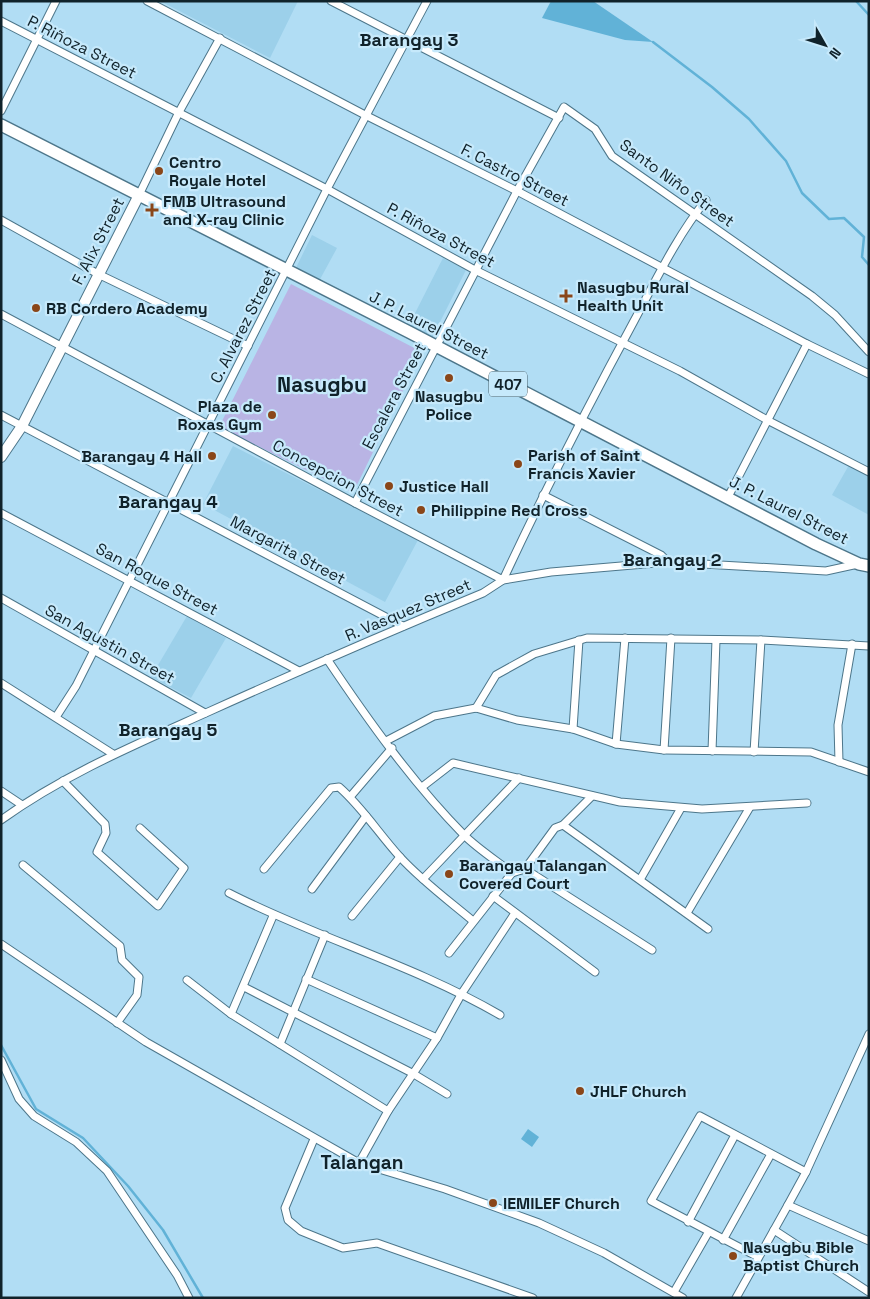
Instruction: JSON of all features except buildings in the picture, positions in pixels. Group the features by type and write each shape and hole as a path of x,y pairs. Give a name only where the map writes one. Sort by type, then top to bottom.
{"main road":[{"name":"J. P. Laurel Street","path":"1,125 864,565"},
{"name":"F. Alix Street","path":"1,457 22,426 139,195"}],"street":[{"path":"1,111 56,1"},
{"name":"F. Castro Street","path":"147,1 367,116 517,191 807,344 869,374"},
{"path":"331,1 559,118"},
{"name":"C. Alvarez Street","path":"56,717 76,686 92,650 130,580 328,189 427,1"},
{"name":"P. Riñoza Street","path":"1,21 328,189 475,270 680,371 769,421 869,472"},
{"name":"F. Alix Street","path":"139,195 179,112 220,38"},
{"name":"Santo Niño Street","path":"559,118 564,106 594,129 612,156 812,296 847,326 869,352"},
{"name":"Escalera Street","path":"355,503 475,270 559,118"},
{"path":"504,580 543,495 622,343 694,214 706,200"},
{"path":"1,220 98,274 248,346"},
{"name":"Concepcion Street","path":"1,314 355,503 504,580"},
{"path":"728,497 769,421 807,344"},
{"name":"Margarita Street","path":"1,415 403,626"},
{"path":"543,495 661,555 668,562"},
{"name":"San Roque Street","path":"1,513 298,671"},
{"name":"R. Vasquez Street","path":"1,820 22,805 113,754 298,671 483,593 504,580 551,572 668,562 826,571 864,565"},
{"name":"San Agustin Street","path":"1,598 205,713"},
{"path":"476,708 496,675 534,654 587,638 761,640 869,646"},
{"path":"616,744 625,638"},
{"path":"664,750 671,638"},
{"path":"573,729 579,640"},
{"path":"712,751 716,640"},
{"path":"754,752 761,640"},
{"path":"839,762 838,725 852,644"},
{"path":"327,659 356,703 422,787 465,836 512,873"},
{"path":"1,683 113,754"},
{"path":"386,741 434,716 476,708 517,720 573,729 616,744 664,750 811,752 869,772"},
{"path":"350,796 392,748"},
{"path":"422,787 453,763 620,802 702,809 807,803"},
{"path":"423,879 519,778"},
{"path":"63,781 105,824 106,833 97,852 158,906 184,868 140,828"},
{"path":"264,868 331,788 339,787 350,796 400,857 473,921"},
{"path":"1,791 22,805"},
{"path":"449,953 512,873 525,869 555,828 563,825 592,796"},
{"path":"687,913 750,807"},
{"path":"641,878 682,808"},
{"path":"312,889 366,816"},
{"path":"563,825 641,878 708,928"},
{"path":"352,916 400,857"},
{"path":"23,865 120,946 122,960 139,977 137,995 117,1023"},
{"path":"525,869 652,950"},
{"path":"230,893 274,916 462,993 500,1015"},
{"path":"493,896 595,972"},
{"path":"359,1163 388,1111 437,1038 462,993 515,913"},
{"path":"231,1014 274,916"},
{"path":"280,1044 324,935"},
{"path":"1,944 154,1046 359,1163 445,1189 538,1223 604,1252 683,1298"},
{"path":"306,979 437,1038"},
{"path":"187,980 231,1014 388,1111"},
{"path":"244,987 412,1073 447,1094"},
{"path":"736,1298 806,1172 869,1034"},
{"path":"1,1060 19,1099 34,1116 76,1142 107,1171 178,1275 189,1298"},
{"path":"758,1257 708,1233 651,1201 700,1116 806,1172"},
{"path":"688,1222 735,1134"},
{"path":"314,1139 285,1208 288,1220 300,1231 343,1248 377,1243 533,1298"},
{"path":"723,1240 771,1154"},
{"path":"788,1205 869,1241"},
{"path":"774,1230 869,1292"},
{"path":"667,1298 708,1233"}],"shaded area":[{"path":"160,1 298,1 270,58"},
{"path":"551,1 593,1 653,42 625,40 542,18"},
{"path":"312,235 337,248 318,283 294,272"},
{"path":"443,258 466,270 432,338 409,325"},
{"path":"291,284 422,352 353,493 219,427"},
{"path":"233,446 418,540 385,602 203,504"},
{"path":"849,465 869,475 869,515 832,495"},
{"path":"187,616 226,638 191,698 151,677"},
{"path":"528,1129 539,1137 532,1147 521,1139"}],"waterway":[{"path":"856,1 869,15"},
{"path":"653,42 712,87 749,119 786,161 802,193 829,219 844,218 864,237 862,257 869,265"},
{"path":"1,1045 36,1109 83,1138 128,1186 163,1230 203,1298"}],"place":[{"name":"Centro Royale Hotel","path":"159,171"},
{"name":"FMB Ultrasound and X-ray Clinic","path":"152,210"},
{"name":"Nasugbu Rural Health Unit","path":"566,296"},
{"name":"RB Cordero Academy","path":"36,308"},
{"name":"Nasugbu Police","path":"449,378"},
{"name":"Plaza de Roxas Gym","path":"272,415"},
{"name":"Barangay 4 Hall","path":"212,456"},
{"name":"Parish of Saint Francis Xavier","path":"518,464"},
{"name":"Justice Hall","path":"389,486"},
{"name":"Philippine Red Cross","path":"421,510"},
{"name":"Barangay Talangan Covered Court","path":"449,874"},
{"name":"JHLF Church","path":"580,1091"},
{"name":"IEMILEF Church","path":"493,1203"},
{"name":"Nasugbu Bible Baptist Church","path":"733,1256"}],"district":[{"name":"Barangay 3","path":"409,39"},
{"name":"Nasugbu","path":"322,384"},
{"name":"Barangay 4","path":"168,501"},
{"name":"Barangay 2","path":"672,559"},
{"name":"Barangay 5","path":"168,729"},
{"name":"Talangan","path":"362,1162"}]}
